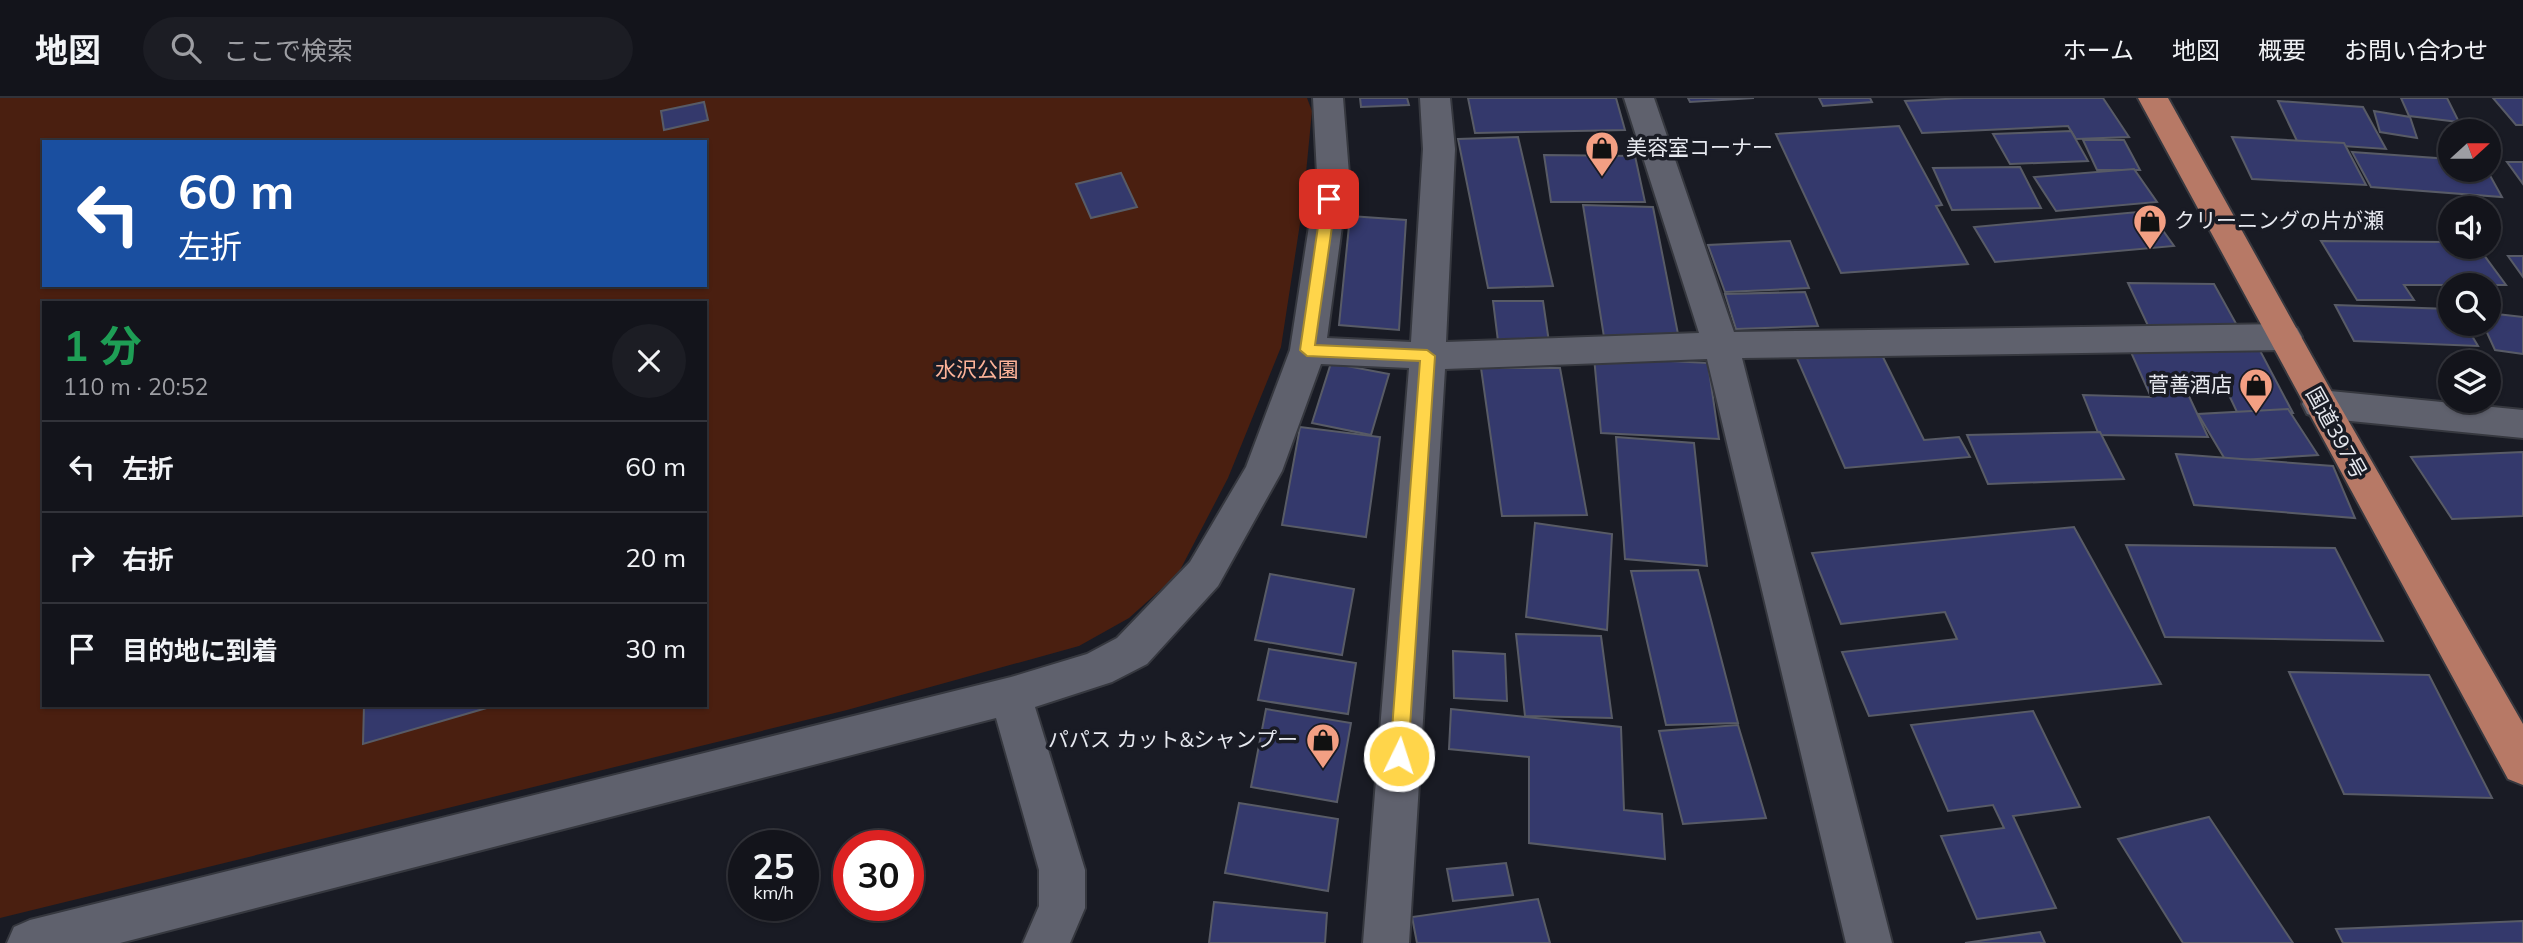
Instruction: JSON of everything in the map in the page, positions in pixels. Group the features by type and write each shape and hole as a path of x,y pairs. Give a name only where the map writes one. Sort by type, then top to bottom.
{"highway":[{"name":"国道397号","path":"2153,98 2320,404 2523,765"}],"street":[{"path":"30,943 1011,696 1097,669 1132,651 1204,574 1263,471 1307,350 1333,174 1328,98"},
{"path":"1386,943 1427,356 1439,149 1435,98"},
{"path":"1639,98 1721,345 1868,943"},
{"path":"1307,350 1427,356 1721,345 2285,337"},
{"path":"2320,404 2523,424"},
{"path":"1011,696 1062,870 1062,908 1046,943"}],"green space":[{"name":"水沢公園","path":"0,98 1307,98 1312,111 1303,204 1281,347 1228,478 1178,574 1129,618 1079,646 847,710 0,918"}],"building":[{"path":"1360,98 1407,98 1409,105 1361,107"},
{"path":"1468,98 1616,98 1625,130 1475,133"},
{"path":"1688,98 1754,98 1690,102"},
{"path":"1819,98 1870,98 1872,102 1823,106"},
{"path":"2103,98 2129,137 2076,139 2068,126 1922,133 1905,101"},
{"path":"2401,98 2447,98 2458,119 2438,119 2409,116"},
{"path":"2493,98 2523,98 2523,125 2516,125"},
{"path":"2278,101 2363,107 2386,149 2298,143"},
{"path":"704,102 708,120 664,130 661,111"},
{"path":"2374,111 2410,117 2417,138 2380,132"},
{"path":"1899,126 1942,205 1936,206 1968,264 1841,273 1776,134"},
{"path":"2071,131 2088,161 2010,164 1993,134"},
{"path":"1518,137 1553,286 1488,288 1458,139"},
{"path":"2232,137 2344,143 2366,185 2252,179"},
{"path":"2083,140 2124,140 2140,170 2097,170"},
{"path":"2352,152 2438,158 2438,182 2494,182 2502,197 2501,196 2371,187"},
{"path":"1544,155 1635,156 1645,202 1551,202"},
{"path":"2507,162 2523,162 2523,184"},
{"path":"2020,167 2041,208 1952,210 1933,168"},
{"path":"2134,169 2157,202 2056,211 2034,177"},
{"path":"1121,173 1137,207 1091,218 1076,184"},
{"path":"1583,205 1653,207 1679,339 1604,337"},
{"path":"2149,211 2174,246 1995,262 1974,227"},
{"path":"1350,216 1406,220 1399,330 1339,325"},
{"path":"1790,241 1809,288 1725,292 1708,245"},
{"path":"2321,241 2438,242 2438,259 2487,259 2497,273 2438,273 2438,285 2404,285 2414,300 2357,300"},
{"path":"2508,256 2523,256 2523,277"},
{"path":"2128,283 2214,284 2239,329 2150,330"},
{"path":"1805,292 1818,326 1736,329 1725,294"},
{"path":"1493,301 1543,301 1549,342 1498,341"},
{"path":"2335,305 2438,309 2438,336 2472,336 2478,346 2354,341"},
{"path":"2501,314 2523,317 2523,354 2495,350 2489,336 2501,336"},
{"path":"2126,341 2256,343 2293,413 2237,412 2229,395 2188,394 2208,437 2099,435 2083,395 2151,397"},
{"path":"1878,347 1924,440 1959,437 1970,457 1845,468 1795,354"},
{"path":"1594,357 1708,363 1719,439 1601,433"},
{"path":"1331,363 1389,374 1371,435 1312,423"},
{"path":"1481,368 1560,368 1587,515 1502,516"},
{"path":"2288,409 2318,455 2226,461 2198,414"},
{"path":"1300,427 1380,437 1366,537 1282,525"},
{"path":"2100,432 2124,479 1988,484 1967,435"},
{"path":"1616,437 1694,443 1707,566 1625,559"},
{"path":"2523,452 2523,516 2452,519 2411,457"},
{"path":"2176,454 2333,466 2355,518 2194,505"},
{"path":"1535,523 1612,534 1607,630 1526,617"},
{"path":"2074,527 2161,684 1869,716 1842,652 1957,639 1945,612 1841,624 1812,553"},
{"path":"2126,545 2335,548 2383,641 2165,637"},
{"path":"1698,570 1738,723 1666,725 1631,571"},
{"path":"1270,574 1354,589 1342,655 1255,640"},
{"path":"1516,634 1601,636 1612,718 1525,716"},
{"path":"1269,649 1356,663 1348,714 1258,700"},
{"path":"1453,651 1505,654 1507,701 1454,698"},
{"path":"2289,672 2429,675 2492,798 2344,794"},
{"path":"364,707 490,707 363,744"},
{"path":"1266,709 1351,723 1337,802 1251,787"},
{"path":"1451,709 1621,727 1624,810 1662,814 1665,859 1529,843 1529,757 1449,749"},
{"path":"2033,711 2080,807 2013,816 2056,908 1977,919 1941,836 2004,828 1993,805 1948,811 1911,725"},
{"path":"1738,725 1766,818 1683,824 1659,731"},
{"path":"1239,803 1338,819 1328,891 1225,873"},
{"path":"2209,817 2293,943 2183,943 2118,839"},
{"path":"1506,863 1513,895 1453,901 1447,869"},
{"path":"1538,899 1550,943 1417,943 1412,917"},
{"path":"1214,902 1327,913 1325,943 1209,943"},
{"path":"2523,921 2523,943 2343,943 2336,929"},
{"path":"2040,932 2045,943 1965,943"}],"place":[{"name":"美容室コーナー","path":"1602,178"},
{"name":"クリーニングの片が瀬","path":"2150,251"},
{"name":"菅善酒店","path":"2256,415"},
{"name":"パパス カット&シャンプー","path":"1323,770"}],"route":[{"path":"1329,199 1307,350 1427,356 1399,756"}]}
